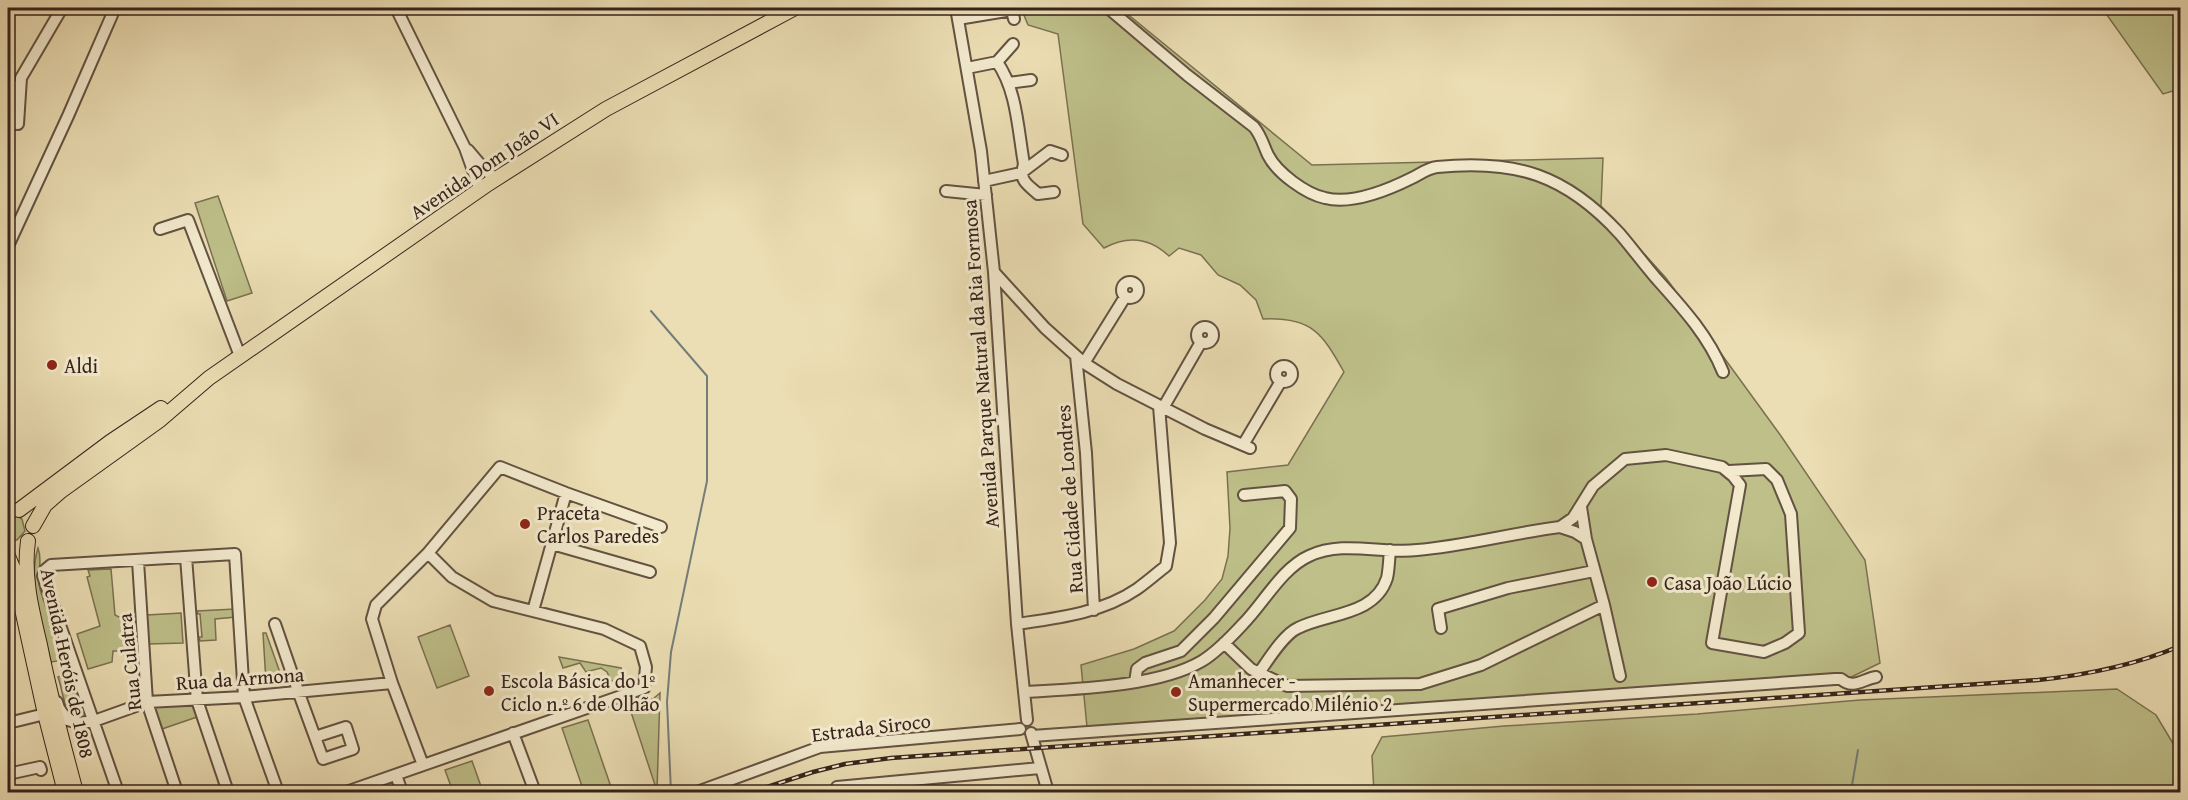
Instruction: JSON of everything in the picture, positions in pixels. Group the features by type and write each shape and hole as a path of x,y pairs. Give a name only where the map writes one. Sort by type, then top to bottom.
{"main road":[{"name":"Avenida Dom João VI","path":"12,509 209,378 496,179 606,109 795,8"},
{"name":"Avenida Dom João VI","path":"33,526 45,505 61,491 159,420 209,378"},
{"path":"12,509 29,517 33,526"},
{"name":"Avenida Heróis de 1808","path":"33,526 28,541 26,578 47,678 76,792"},
{"path":"9,550 24,545 28,541"},
{"name":"Avenida Heróis de 1808","path":"9,550 45,714 65,792"},
{"path":"8,574 20,604"}],"street":[{"path":"13,123 21,78 62,8"},
{"path":"8,246 115,8"},
{"path":"396,8 465,148 472,173 480,190"},
{"path":"1108,8 1254,128 1262,136 1269,157 1280,172 1325,199 1359,198 1389,189 1434,167 1495,166 1539,174 1564,186 1620,234 1696,325 1715,353 1723,372"},
{"path":"957,13 1012,10 1014,19"},
{"name":"Avenida Parque Natural da Ria Formosa","path":"957,13 986,195 994,272 1017,624 1024,692 1024,724"},
{"path":"967,68 997,62 1013,44"},
{"path":"997,62 1006,75 1008,83 1024,164 1022,179 1038,194 1054,192"},
{"path":"1008,83 1031,80"},
{"path":"8,86 20,87"},
{"path":"465,148 496,179"},
{"path":"984,182 1021,173 1050,151 1062,155"},
{"path":"946,191 986,195"},
{"path":"160,229 188,220 240,356"},
{"path":"994,272 1045,328 1099,373 1204,429 1246,446 1281,381"},
{"path":"1080,359 1125,297"},
{"path":"1017,624 1094,610 1135,591 1166,566 1170,543 1161,407 1201,342"},
{"name":"Rua Cidade de Londres","path":"1080,359 1079,387 1086,453 1094,610"},
{"name":"Rua Cidade de Londres","path":"1079,387 1090,373 1099,373"},
{"path":"1024,692 1135,682 1169,674 1202,661 1224,643 1293,565 1309,556 1338,549 1416,551 1560,527 1573,518 1593,486 1625,459 1666,455 1722,467 1729,471 1740,485 1712,643 1764,652 1785,643 1799,633 1791,514 1778,480 1766,469 1729,471"},
{"path":"423,765 392,683 372,619 376,605 428,553 500,466 566,493 661,527"},
{"path":"1135,682 1137,669 1145,663 1181,651 1214,618 1290,528 1291,499 1285,491 1244,495"},
{"path":"533,611 566,493"},
{"path":"1581,507 1586,539 1620,676"},
{"path":"1560,527 1586,539"},
{"path":"552,544 650,572"},
{"path":"1259,673 1296,628 1358,609 1374,597 1386,579 1390,550"},
{"path":"346,792 644,688 646,667 640,646 604,629 493,601 452,576 428,553"},
{"path":"118,792 43,576 45,570 51,565 235,554 244,697 278,792"},
{"path":"186,557 197,700 228,792"},
{"name":"Rua Culatra","path":"138,561 147,702 177,792"},
{"path":"1441,628 1438,609 1508,588 1594,571"},
{"path":"1224,643 1251,669 1287,686 1420,684 1481,665 1604,605"},
{"path":"275,624 315,736"},
{"path":"1024,724 1023,733 1032,734 1835,679 1856,685 1867,678 1876,677"},
{"path":"47,678 54,684 58,708 67,720 79,723 94,721"},
{"name":"Rua da Armona","path":"94,721 147,702 244,697 392,683"},
{"path":"8,719 45,714"},
{"name":"Estrada Siroco","path":"697,792 820,747 1024,724"},
{"path":"513,733 535,792"},
{"path":"1032,734 1048,792"},
{"path":"8,774 40,767 41,770"},
{"path":"839,792 837,787 1040,768"},
{"path":"396,775 402,792"}],"green space":[{"path":"1021,8 1120,8 1312,165 1603,158 1601,206 1666,278 1781,436 1865,560 1880,663 1837,684 1087,727 1081,665 1134,649 1174,631 1205,600 1222,579 1228,556 1230,528 1227,472 1288,465 1344,372 1329,347 1314,330 1293,321 1263,319 1256,300 1240,285 1218,275 1201,255 1179,248 1169,256 1154,245 1138,240 1122,241 1104,248 1083,224 1058,34 1028,25"},
{"path":"2102,8 2180,8 2180,89 2163,94"},
{"path":"218,196 252,293 227,301 195,203"},
{"path":"15,515 22,519 25,531 17,540 9,540 8,516"},
{"path":"38,548 40,589 65,660 51,662 35,590 35,561"},
{"path":"111,569 115,615 119,617 136,615 138,648 125,649 125,655 121,655 120,651 113,651 112,662 88,669 77,634 100,626 87,577 90,576 88,570"},
{"path":"235,609 236,617 215,619 216,640 200,641 199,637 202,637 200,614 197,611"},
{"path":"181,613 183,643 148,644 147,615"},
{"path":"450,625 469,676 437,688 418,637"},
{"path":"263,633 266,633 283,681 266,682"},
{"path":"559,657 621,668 625,677 611,681 607,672 601,668 586,672 580,663 563,668"},
{"path":"69,673 83,709 82,713 75,715 65,703 58,677"},
{"path":"2117,689 2156,715 2180,755 2180,792 1374,792 1372,756 1382,737 1860,700"},
{"path":"660,693 657,791 629,706 640,704 638,697 653,699"},
{"path":"156,705 192,705 197,717 162,729 154,709"},
{"path":"588,720 611,787 614,786 616,792 584,792 562,728"},
{"path":"472,761 483,792 453,792 445,770"}],"waterway":[{"path":"651,311 707,376 707,481 671,652 667,702 671,792"},
{"path":"1851,791 1858,750"}],"railway":[{"path":"752,792 845,764 891,758 2038,680 2111,668 2146,659 2180,646"}],"place":[{"name":"Aldi","path":"52,365"},
{"name":"Praceta Carlos Paredes","path":"525,524"},
{"name":"Casa João Lúcio","path":"1652,582"},
{"name":"Escola Básica do 1º Ciclo n.º 6 de Olhão","path":"489,691"},
{"name":"Amanhecer - Supermercado Milénio 2","path":"1176,692"}]}
